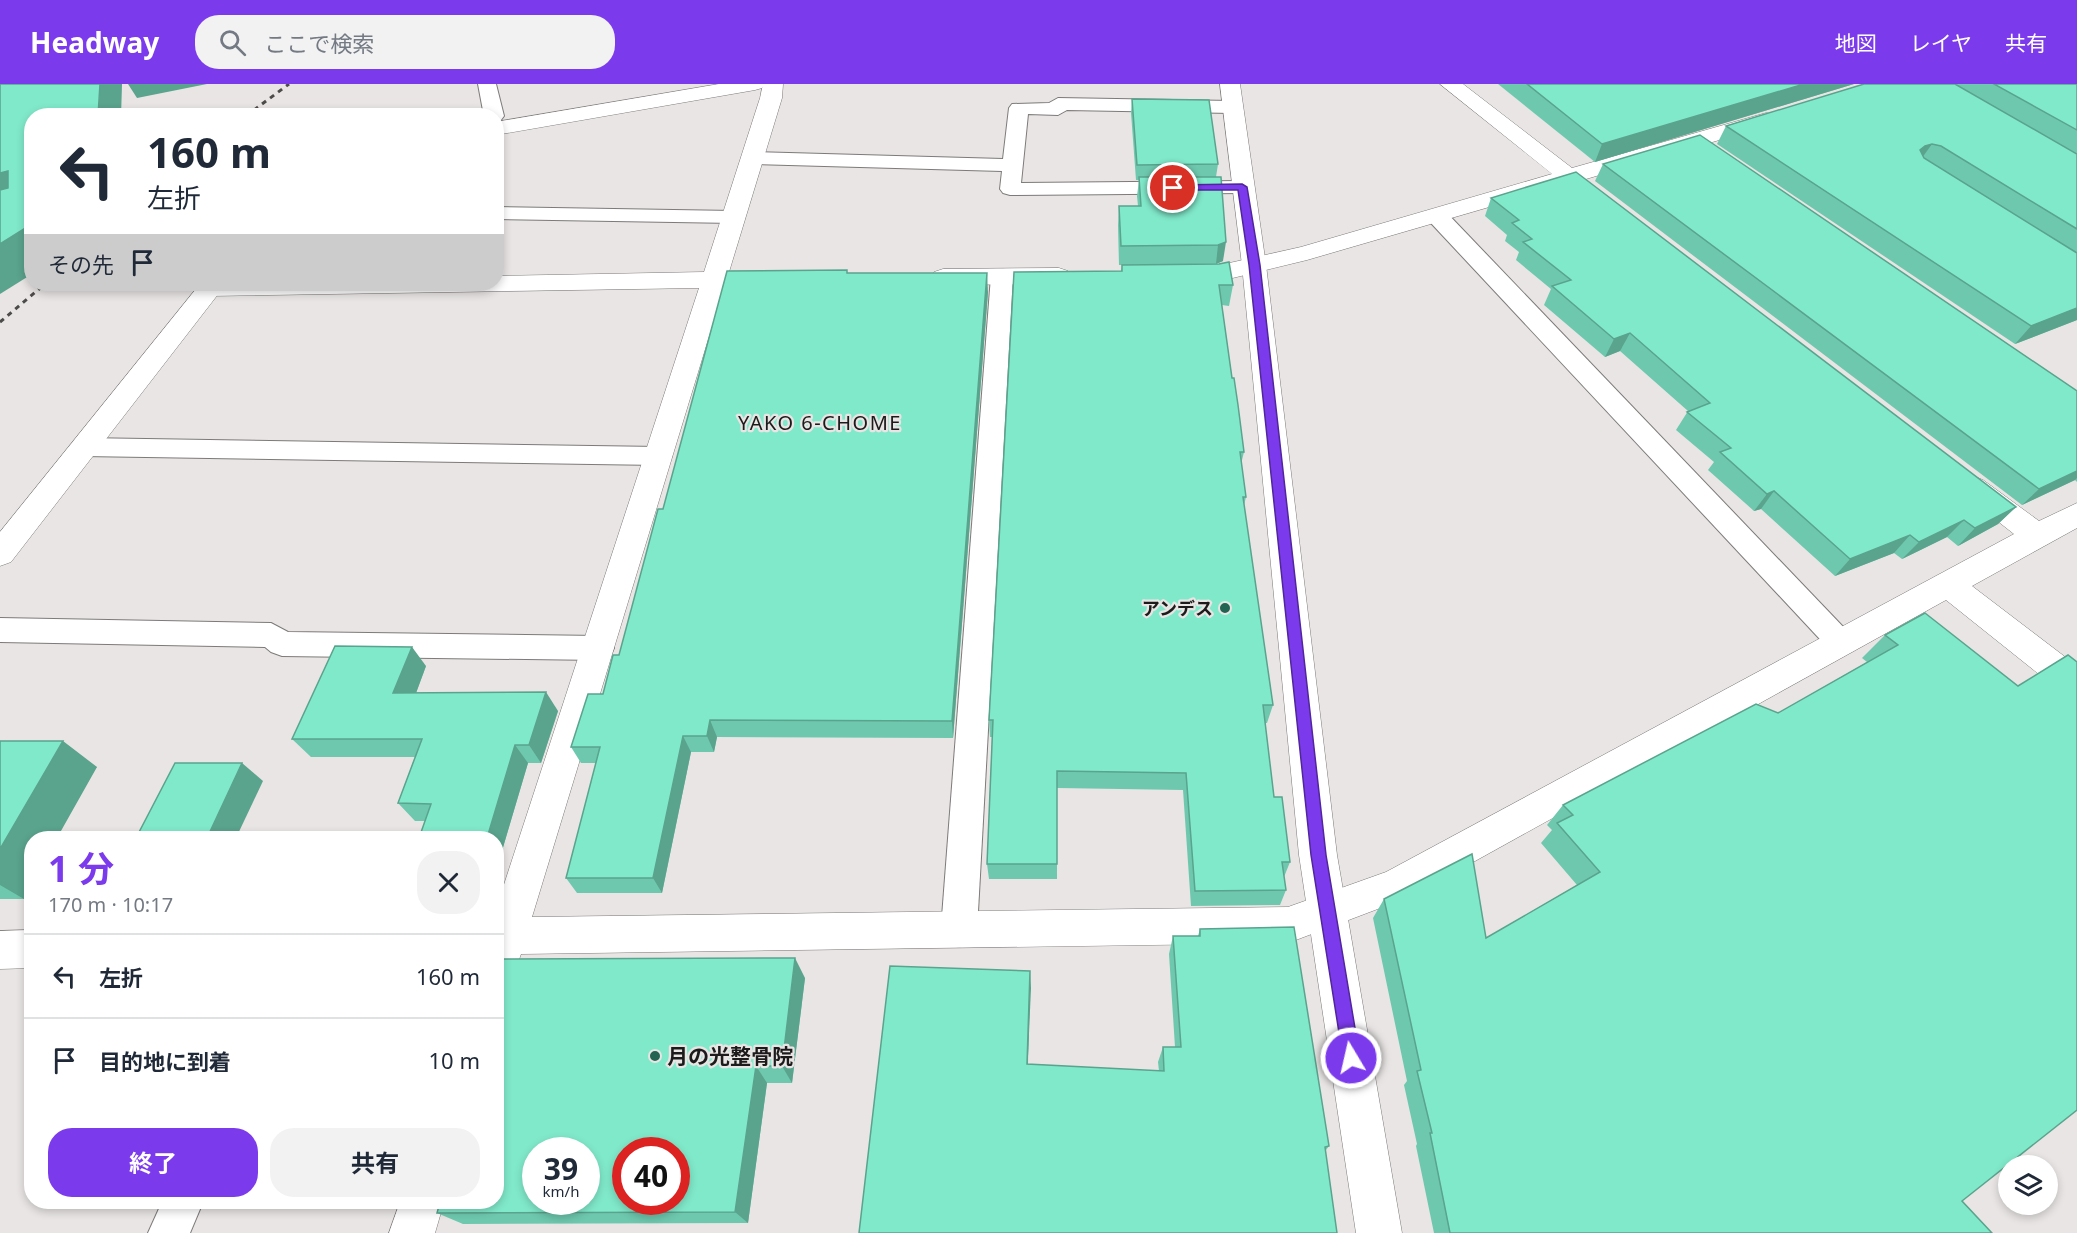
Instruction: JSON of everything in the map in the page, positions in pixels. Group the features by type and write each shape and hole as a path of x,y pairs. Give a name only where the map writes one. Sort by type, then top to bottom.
{"street":[{"path":"504,127 755,84"},
{"path":"504,930 599,648 753,158 773,84"},
{"path":"1450,84 1598,199"},
{"path":"1231,95 1254,265 1318,855 1379,1233"},
{"path":"1169,274 1216,274 1254,265 1570,178 1784,113"},
{"path":"1694,140 1717,156"},
{"path":"918,278 1085,275"},
{"path":"504,283 787,279"},
{"path":"0,554 207,291"},
{"path":"1958,476 2036,535"},
{"path":"504,936 1288,925 1399,884 2077,514"},
{"path":"1948,585 2077,685"},
{"path":"0,950 24,949"},
{"path":"412,1233 420,1209"}],"lane":[{"path":"487,84 492,108"},
{"path":"1231,95 1058,104 1058,109 1019,108 1010,189 1242,187"},
{"path":"753,158 1013,165"},
{"path":"504,213 734,217"},
{"path":"1437,216 1840,642"},
{"path":"959,930 1002,276"},
{"path":"83,447 659,456"},
{"path":"0,630 271,635 282,644 599,648"},
{"path":"169,1233 180,1209"}],"building":[{"path":"0,84 100,84 98,108 24,108 24,229 0,244 0,190 8,188 8,171 0,173"},
{"path":"1527,84 1804,84 1602,144"},
{"path":"1864,84 1955,84 2077,154 2077,229 1941,146 1932,144 1920,150 1924,158 2077,253 2077,308 2031,326 1726,126"},
{"path":"1994,84 2077,84 2077,130"},
{"path":"1132,99 1209,100 1218,164 1137,165"},
{"path":"1700,135 2077,391 2077,471 2039,489 1603,164"},
{"path":"1576,172 2016,507 1975,528 1964,520 1919,542 1910,535 1850,559 1774,491 1767,494 1720,452 1731,448 1687,412 1710,403 1630,333 1614,339 1552,286 1571,280 1523,242 1532,239 1512,223 1519,220 1491,198"},
{"path":"1139,177 1221,177 1226,242 1218,245 1121,246 1119,206 1141,206"},
{"path":"1229,262 1233,285 1219,285 1238,405 1244,452 1240,452 1246,497 1243,497 1273,705 1263,705 1274,797 1282,797 1290,862 1282,862 1286,890 1195,891 1186,773 1057,771 1057,864 987,864 993,720 989,720 1014,272 1122,271 1122,265"},
{"path":"847,270 847,273 987,273 952,721 710,720 707,736 683,736 653,878 566,878 600,747 571,747 588,694 603,694 613,655 619,655 658,509 663,509 727,271"},
{"path":"1925,613 2018,686 2068,655 2077,662 2077,1110 2020,1155 1998,1155 1998,1173 1962,1201 1992,1233 1450,1233 1430,1133 1432,1133 1417,1071 1421,1070 1384,899 1472,854 1486,938 1600,872 1557,823 1573,815 1563,805 1756,704 1778,713 1898,645 1885,635"},
{"path":"335,646 412,647 393,693 546,692 529,745 515,745 489,831 421,831 431,804 398,803 422,739 292,739"},
{"path":"0,741 63,741 0,849"},
{"path":"175,763 242,763 210,831 140,831"},
{"path":"1294,927 1329,1146 1325,1147 1337,1233 859,1233 890,966 1030,971 1027,1064 1164,1071 1163,1047 1181,1047 1173,936 1200,936 1200,929"},
{"path":"795,958 782,1066 756,1066 735,1212 690,1212 690,1137 612,1137 612,1212 600,1212 600,1137 522,1137 522,1213 437,1213 438,1209 504,1209 504,959"}],"railway":[{"path":"257,108 289,84"},
{"path":"0,322 37,291"}],"place":[{"name":"アンデス","path":"1225,608"},
{"name":"月の光整骨院","path":"655,1056"}],"district":[{"name":"YAKO 6-CHOME","path":"820,422"}],"route":[{"path":"1173,188 1242,187 1254,265 1318,855 1351,1058"}]}
